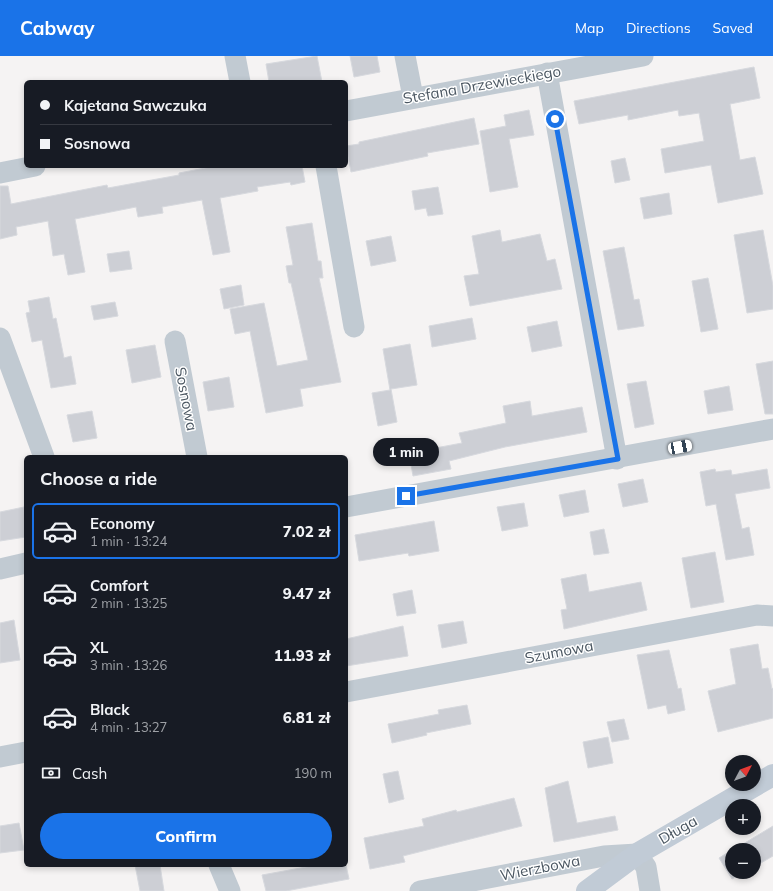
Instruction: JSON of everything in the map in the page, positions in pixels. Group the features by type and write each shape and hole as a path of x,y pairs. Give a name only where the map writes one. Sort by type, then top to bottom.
{"street":[{"path":"235,56 240,80"},
{"path":"405,56 412,97"},
{"name":"Stefana Drzewieckiego","path":"348,111 412,97 632,57"},
{"path":"547,73 618,459"},
{"path":"0,172 24,168"},
{"path":"326,168 354,327"},
{"path":"0,338 43,455"},
{"name":"Sosnowa","path":"175,341 197,455"},
{"path":"348,507 618,459 773,429"},
{"path":"0,568 24,563"},
{"name":"Szumowa","path":"348,692 757,615 773,616"},
{"path":"0,757 24,752"},
{"name":"Długa","path":"587,891 638,854 773,775"},
{"path":"638,854 646,867 650,891"},
{"name":"Wierzbowa","path":"420,891 604,856 638,854"},
{"path":"220,867 230,891"}],"building":[{"path":"317,56 322,80 269,80 266,64"},
{"path":"350,56 377,56 380,72 354,77"},
{"path":"754,67 760,98 730,104 740,160 755,157 763,194 718,203 711,165 665,173 661,149 704,141 699,113 679,116 678,110 628,120 628,115 579,124 574,101"},
{"path":"529,110 534,135 509,139 518,187 490,192 480,131 506,126 504,115"},
{"path":"474,118 479,144 427,153 428,156 351,172 348,156 348,146 359,144 359,142"},
{"path":"625,158 630,180 615,183 611,161"},
{"path":"205,168 302,168 305,182 291,185 290,182 257,187 258,191 220,198 230,252 213,255 202,200 162,207 163,213 138,217 136,207 75,219 85,272 68,275 64,254 53,256 48,221 16,227 17,235 0,239 0,186 8,186 11,204 107,185 108,188 179,175 179,173"},
{"path":"438,187 443,214 428,216 426,208 415,210 412,191"},
{"path":"669,193 672,214 644,219 640,198"},
{"path":"312,223 318,261 321,261 323,278 319,278 341,382 300,389 303,406 266,413 250,331 235,334 230,309 264,303 277,366 308,360 286,266 293,265 286,227"},
{"path":"500,230 502,242 540,234 547,261 555,259 562,289 470,306 464,276 479,274 472,236"},
{"path":"763,230 773,286 773,309 747,313 734,235"},
{"path":"391,236 396,261 371,266 366,241"},
{"path":"624,247 634,300 639,299 644,326 618,330 603,251"},
{"path":"129,251 132,269 110,272 107,254"},
{"path":"708,278 718,329 701,332 692,281"},
{"path":"241,285 244,305 224,309 220,289"},
{"path":"49,297 53,319 56,318 64,358 71,356 76,384 51,388 42,340 32,342 26,313 30,312 28,301"},
{"path":"115,302 118,316 94,320 91,306"},
{"path":"472,318 476,339 432,347 429,326"},
{"path":"557,321 562,346 532,352 527,327"},
{"path":"410,344 417,385 391,389 397,422 378,426 372,393 390,390 383,349"},
{"path":"155,345 161,377 132,383 126,350"},
{"path":"773,361 773,414 765,414 756,364"},
{"path":"229,377 234,407 208,411 203,382"},
{"path":"646,381 654,424 635,428 627,384"},
{"path":"729,386 733,410 708,414 704,391"},
{"path":"530,401 532,416 582,407 587,432 505,447 449,461 451,469 413,476 409,453 462,443 459,433 506,423 503,406"},
{"path":"92,411 97,438 73,442 67,415"},
{"path":"715,469 716,472 731,470 732,475 767,469 770,488 735,494 742,529 749,527 754,555 726,560 716,504 706,506 700,472"},
{"path":"643,479 648,502 623,507 618,484"},
{"path":"585,490 589,512 564,517 559,495"},
{"path":"524,503 528,526 502,531 497,507"},
{"path":"24,507 24,537 0,541 0,512"},
{"path":"434,521 439,551 409,556 408,553 359,561 355,535"},
{"path":"604,529 609,553 594,555 590,532"},
{"path":"715,552 724,602 691,608 682,558"},
{"path":"586,574 589,592 641,582 647,610 564,629 561,610 567,609 561,579"},
{"path":"412,590 416,613 397,616 393,594"},
{"path":"14,620 20,660 0,663 0,623"},
{"path":"463,621 467,643 442,648 438,625"},
{"path":"403,626 408,656 348,666 348,639"},
{"path":"758,644 762,669 768,668 772,689 773,688 773,718 718,732 708,691 736,684 730,649"},
{"path":"669,650 678,689 681,688 685,710 668,714 666,705 648,709 637,655"},
{"path":"467,705 471,724 426,733 427,735 392,743 388,724 439,714 438,710"},
{"path":"624,719 629,739 612,742 607,722"},
{"path":"608,737 613,763 588,768 583,742"},
{"path":"398,771 404,799 389,803 383,774"},
{"path":"568,781 577,823 615,816 618,830 554,842 545,788"},
{"path":"514,798 522,826 403,856 405,862 370,869 364,838 424,826 422,819 456,810 457,812"},
{"path":"19,823 24,850 0,853 0,826"},
{"path":"773,826 773,856 761,863 761,843 745,843 758,835 761,835 761,833"},
{"path":"725,854 725,868 719,858"},
{"path":"135,867 160,867 164,891 140,891"},
{"path":"306,867 346,867 349,879 286,891 266,891 262,875"}],"route":[{"path":"406,496 618,459 555,119"}]}
